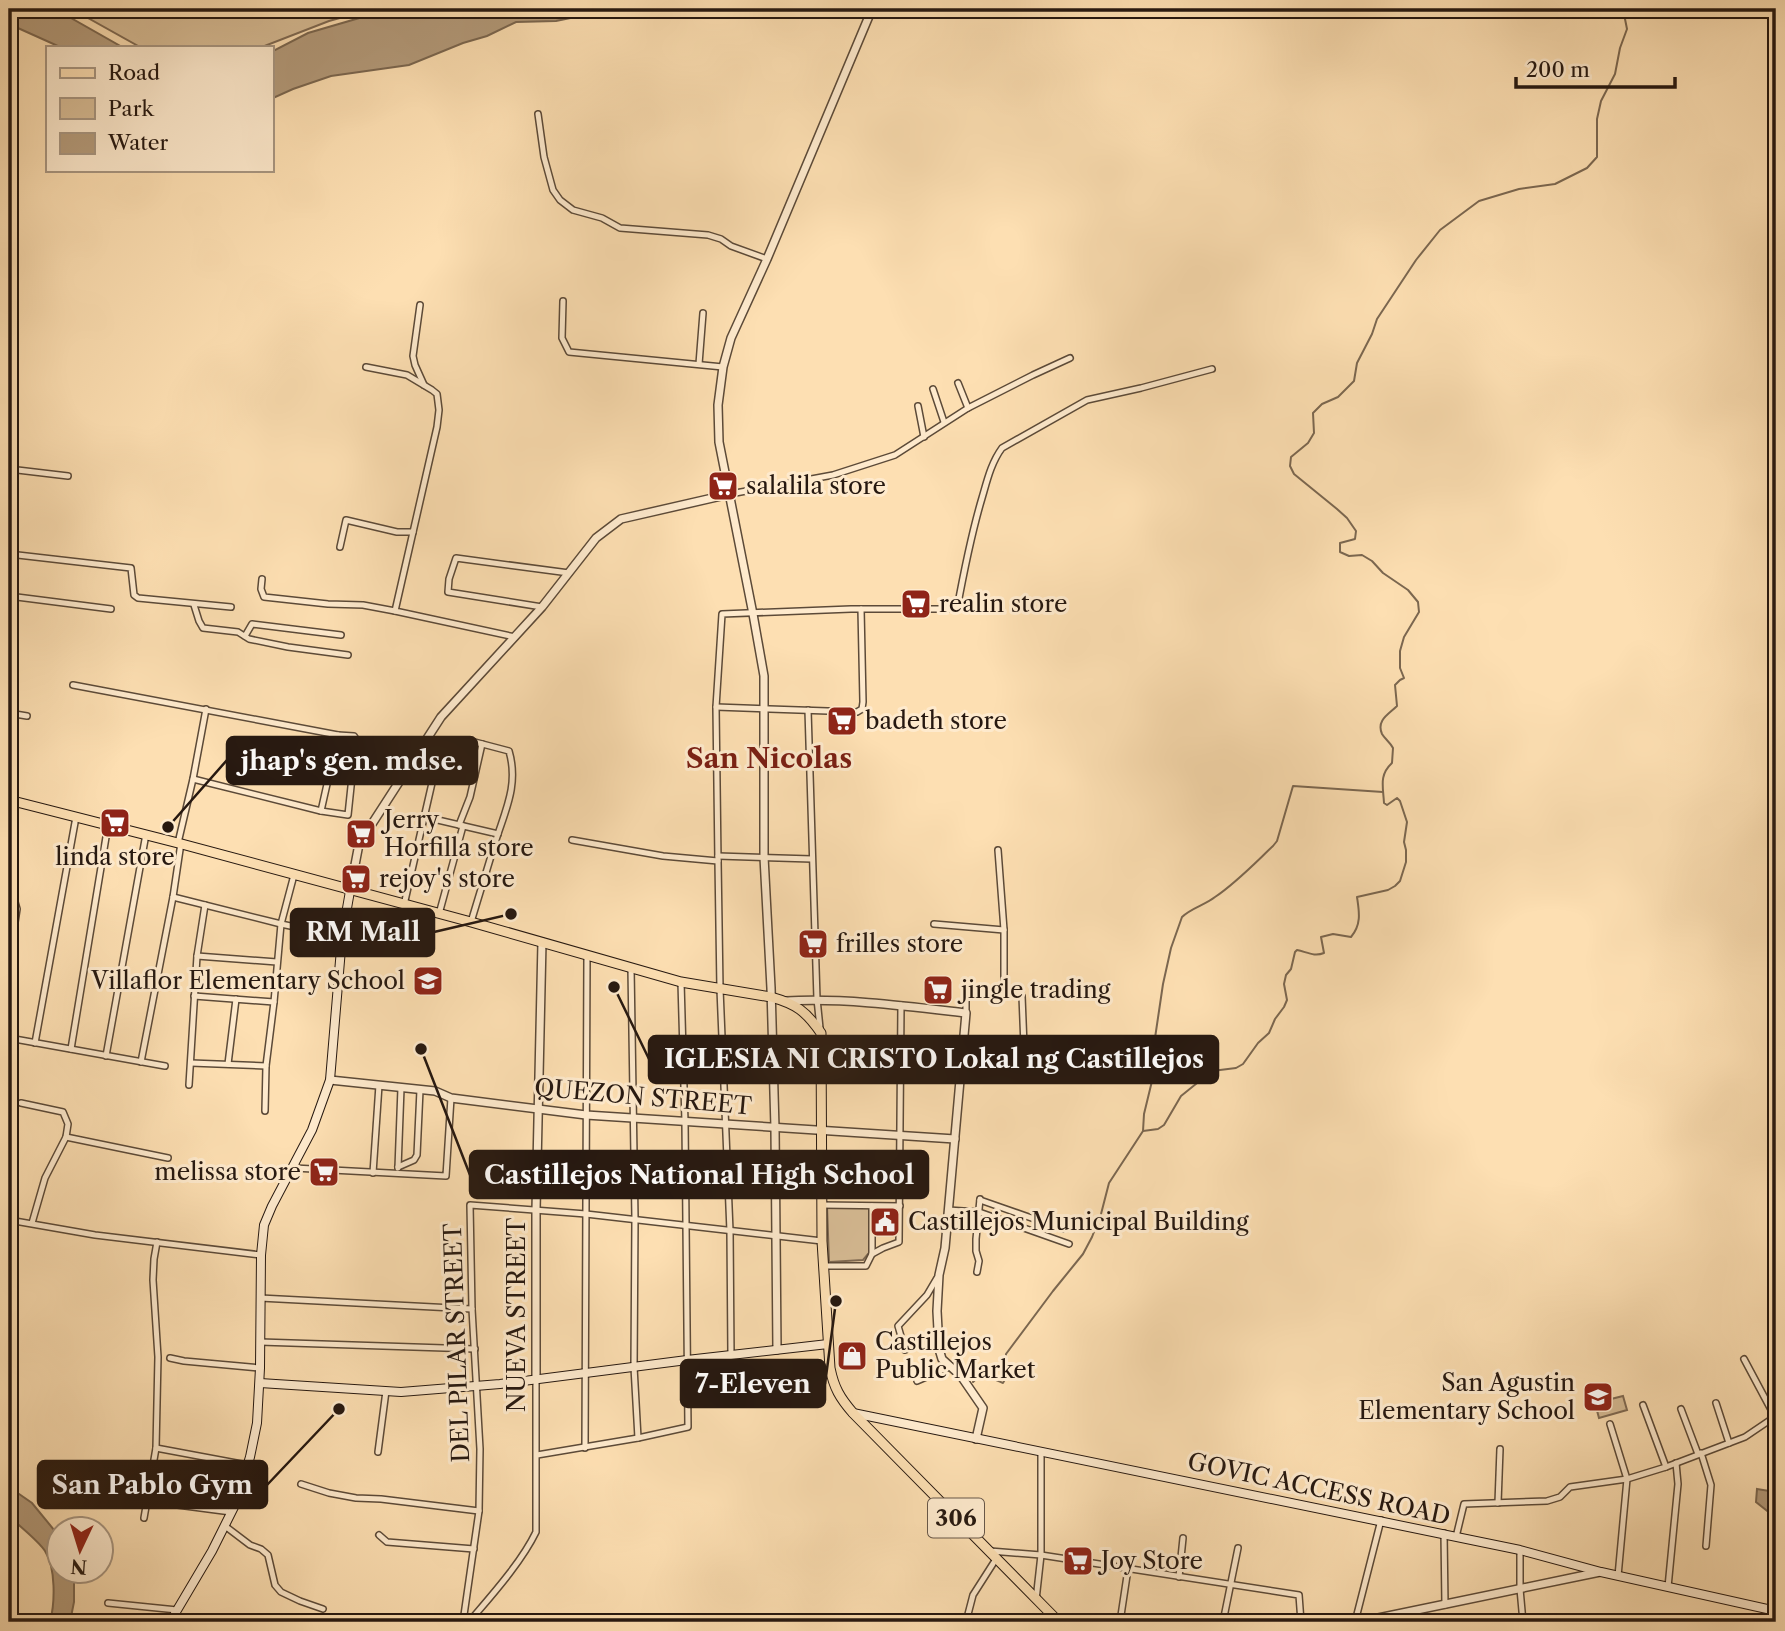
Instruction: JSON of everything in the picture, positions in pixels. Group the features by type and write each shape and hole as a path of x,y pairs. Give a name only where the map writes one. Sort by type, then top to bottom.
{"main road":[{"path":"9,800 180,843 681,982 785,1001 811,1018 821,1034"},
{"path":"170,1622 232,1512 247,1465 257,1423 260,1383 261,1255 264,1225 312,1130 331,1080 342,937 350,891"},
{"name":"306","path":"821,1034 822,1241 830,1368 839,1398 1058,1622"},
{"path":"260,1383 401,1392 536,1380 828,1344"},
{"name":"GOVIC ACCESS ROAD","path":"853,1413 1381,1520 1776,1611"}],"street":[{"path":"778,1350 775,1128 764,857 764,676 719,442 719,405 723,367 730,338 872,9"},
{"path":"538,114 544,157 553,190 560,200 573,210 602,218 620,228 721,239 731,246 766,259"},
{"path":"563,301 562,338 569,352 723,367"},
{"path":"420,305 413,356 424,385"},
{"path":"699,364 703,313"},
{"path":"350,891 359,844 441,717 541,607 596,538 621,519 730,494 833,475 895,455 968,408 1070,358"},
{"path":"366,367 407,375 424,385 437,394 439,410 395,611"},
{"path":"731,1355 730,1231 720,989 716,707 722,614 957,609 970,539 988,477 1002,448 1087,400 1212,369"},
{"path":"958,383 968,408"},
{"path":"933,389 944,422"},
{"path":"918,406 924,437"},
{"path":"9,469 68,476"},
{"path":"340,547 346,520 397,532 413,532"},
{"path":"9,554 131,568 134,595 138,598 231,607"},
{"path":"541,607 448,592 456,558 569,573"},
{"path":"262,579 264,597 363,605 515,637"},
{"path":"9,596 111,609"},
{"path":"194,605 203,628 238,632 249,639 288,647 348,655"},
{"path":"716,707 857,712 862,709 861,609"},
{"path":"245,636 252,624 341,635"},
{"path":"73,685 354,736 356,739 348,815 321,811 193,779"},
{"path":"141,1062 206,709"},
{"path":"808,710 817,999 821,1034"},
{"path":"9,713 27,716"},
{"path":"321,811 338,735"},
{"path":"404,905 432,783 444,754 453,744 471,741 509,751 513,764 511,799 471,922"},
{"path":"439,914 482,744"},
{"path":"35,1043 76,817"},
{"path":"425,817 498,834"},
{"path":"71,1049 108,825"},
{"path":"106,1056 146,834"},
{"path":"572,840 663,856 812,859"},
{"path":"998,850 1004,989"},
{"path":"265,1111 266,1066 281,924 294,874"},
{"path":"173,897 342,937"},
{"path":"9,900 15,902 17,909 9,962"},
{"path":"189,1086 197,956 205,905"},
{"path":"934,924 1003,929"},
{"name":"NUEVA STREET","path":"469,1622 496,1591 536,1532 536,1210 542,942"},
{"path":"585,1448 587,955"},
{"path":"197,956 277,962"},
{"path":"631,968 635,1219 634,1367 638,1438"},
{"path":"537,1455 688,1427 681,982"},
{"path":"976,1439 983,1408 961,1376 942,1359 937,1311 968,989 1004,989 1018,992 1022,996 1024,1046 1054,1048"},
{"path":"194,996 274,1002"},
{"path":"229,1064 236,999"},
{"path":"785,1001 817,999 966,1013"},
{"path":"872,1254 900,1242 901,1005"},
{"path":"9,1038 165,1066"},
{"path":"191,1063 266,1066"},
{"name":"QUEZON STREET","path":"331,1080 435,1091 451,1098 586,1115 955,1139"},
{"path":"373,1173 379,1086"},
{"path":"397,1174 401,1088"},
{"path":"398,1167 414,1160 417,1155 420,1090"},
{"path":"294,1168 446,1176 451,1098"},
{"path":"21,1103 63,1112 68,1124 66,1138 45,1178 32,1223"},
{"path":"66,1138 168,1158"},
{"path":"976,1272 979,1261 976,1239 980,1199 1063,1228"},
{"name":"DEL PILAR STREET","path":"463,1622 479,1511 480,1449 472,1309 470,1205 635,1219 822,1241"},
{"path":"821,1205 900,1206"},
{"path":"824,1266 866,1266 872,1254 873,1206"},
{"path":"948,1210 979,1212 1069,1244"},
{"path":"9,1220 95,1235 261,1255"},
{"path":"144,1518 156,1448 158,1357 153,1259 157,1242"},
{"path":"905,1350 898,1326 927,1294 939,1275"},
{"path":"260,1298 472,1309"},
{"path":"260,1342 475,1349"},
{"path":"170,1358 260,1368"},
{"path":"1456,1537 1464,1504 1547,1501 1560,1497 1570,1488 1627,1479 1745,1437 1776,1417 1744,1359"},
{"path":"917,1381 949,1367"},
{"path":"378,1452 386,1391"},
{"path":"1716,1403 1729,1443"},
{"path":"1643,1405 1665,1467"},
{"path":"1681,1409 1711,1486 1706,1546"},
{"path":"1610,1424 1627,1479 1618,1576"},
{"path":"156,1448 247,1465"},
{"path":"1498,1503 1500,1450"},
{"path":"1036,1600 1041,1555 1041,1453"},
{"path":"1668,1587 1678,1484 1676,1463"},
{"path":"301,1484 356,1498 479,1511"},
{"path":"147,1501 232,1512"},
{"path":"1381,1520 1357,1622 1601,1572"},
{"path":"225,1526 268,1555 275,1585 281,1591 323,1609"},
{"path":"1444,1534 1445,1605"},
{"path":"379,1535 387,1542 474,1549"},
{"path":"1179,1577 1183,1538"},
{"path":"1223,1622 1238,1548"},
{"path":"1520,1550 1523,1622"},
{"path":"968,1621 973,1595 992,1555 1041,1555 1300,1595 1301,1622"},
{"path":"1120,1622 1128,1569"},
{"path":"107,1603 177,1610"},
{"path":"1412,1612 1413,1622"}],"green space":[{"path":"72,9 372,9 329,21 265,46 138,46"},
{"path":"827,1206 869,1206 869,1253 863,1260 829,1262"},
{"path":"1623,1396 1627,1410 1599,1418 1595,1403"}],"water":[{"path":"9,9 55,9 120,46 58,46 9,24"},
{"path":"383,9 614,9 556,21 516,22 487,36 409,65 331,76 273,98 273,51 308,33"},
{"path":"9,1487 32,1503 46,1520 46,1553 38,1543 9,1516"},
{"path":"1757,1489 1776,1492 1776,1518 1756,1502"},
{"path":"54,1586 74,1586 70,1622 50,1622"}],"waterway":[{"path":"1143,1131 1158,1129 1164,1125 1181,1096 1212,1071 1236,1068 1243,1064 1269,1033 1284,1007 1287,1000 1284,984 1286,975 1291,969 1297,950 1320,954 1324,953 1321,937 1333,934 1351,937 1358,922 1357,897 1388,890 1400,881 1406,862 1404,842 1407,822 1397,798 1387,805 1384,803 1383,776 1392,763 1393,748 1382,734 1381,725 1384,718 1397,706 1395,685 1404,678 1400,668 1400,651 1404,637 1419,612 1418,602 1408,590 1383,573 1372,561 1362,555 1349,556 1340,552 1340,543 1355,539 1356,531 1347,518 1294,474 1290,466 1291,457 1308,443 1314,433 1313,413 1322,404 1338,397 1354,381 1357,363 1377,319 1416,260 1440,230 1479,201 1519,189 1555,184 1587,168 1597,157 1597,119 1601,101 1615,74 1627,29 1623,9"},
{"path":"973,1382 984,1376 1003,1383 1007,1373 1006,1354 1083,1254 1101,1214 1109,1183 1143,1131 1152,1081 1163,984 1171,948 1182,917 1223,891 1273,846 1277,841 1293,786 1383,792"}],"place":[{"name":"salalila store","path":"723,486"},
{"name":"realin store","path":"916,604"},
{"name":"badeth store","path":"842,721"},
{"name":"linda store","path":"115,823"},
{"name":"jhap's gen. mdse.","path":"168,827"},
{"name":"Jerry Horfilla store","path":"361,834"},
{"name":"rejoy's store","path":"356,879"},
{"name":"RM Mall","path":"511,914"},
{"name":"frilles store","path":"813,944"},
{"name":"Villaflor Elementary School","path":"428,981"},
{"name":"IGLESIA NI CRISTO Lokal ng Castillejos","path":"614,987"},
{"name":"jingle trading","path":"938,990"},
{"name":"Castillejos National High School","path":"421,1049"},
{"name":"melissa store","path":"324,1172"},
{"name":"Castillejos Municipal Building","path":"885,1222"},
{"name":"7-Eleven","path":"836,1301"},
{"name":"Castillejos Public Market","path":"852,1356"},
{"name":"San Agustin Elementary School","path":"1598,1397"},
{"name":"San Pablo Gym","path":"339,1409"},
{"name":"Joy Store","path":"1078,1561"}],"district":[{"name":"San Nicolas","path":"769,758"}]}
